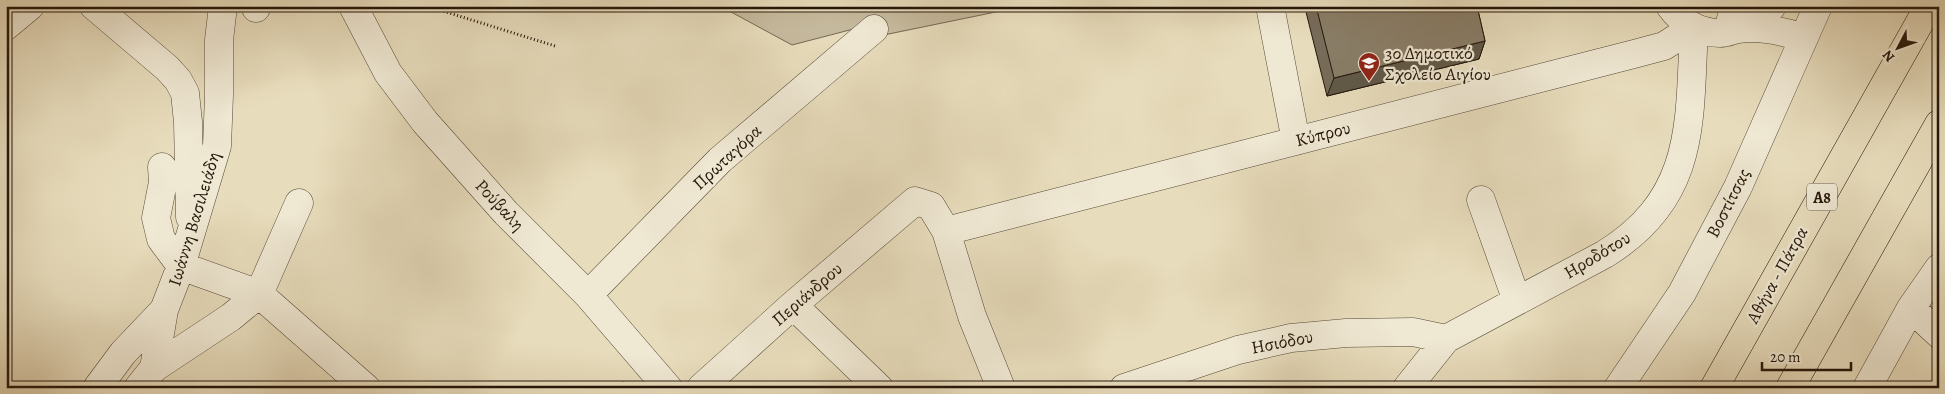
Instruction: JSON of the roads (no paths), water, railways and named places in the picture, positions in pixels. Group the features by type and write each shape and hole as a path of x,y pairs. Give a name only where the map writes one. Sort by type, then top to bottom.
{"highway":[{"name":"Αθήνα - Πάτρα","path":"1714,388 1929,6"},
{"path":"1790,388 1939,124"}],"street":[{"path":"6,26 30,6"},
{"path":"94,6 166,68 178,80 185,93 188,122 191,232"},
{"name":"Ιωάννη Βασιλειάδη","path":"146,378 164,310 181,266 217,146 219,40 223,6"},
{"name":"Ρούβαλη","path":"353,6 388,73 425,122 506,213 588,296 668,388"},
{"path":"1270,6 1296,141"},
{"path":"1670,6 1683,20 1694,27 1711,32 1734,22 1758,18 1772,6"},
{"name":"Βοστίτσας","path":"1618,388 1682,293 1729,203 1818,6"},
{"path":"1734,22 1780,30 1804,38"},
{"name":"Κύπρου","path":"946,231 1664,46 1694,27"},
{"name":"Ηροδότου","path":"1407,388 1446,339 1618,246 1640,229 1659,206 1676,173 1687,140 1694,27"},
{"name":"Πρωταγόρα","path":"588,296 720,160 874,29"},
{"path":"162,167 163,182 156,218 161,239 181,266 259,294 366,388"},
{"path":"1481,200 1517,301"},
{"name":"Περιάνδρου","path":"701,388 793,305 915,201 931,206 946,231"},
{"path":"146,378 231,317 259,294 299,203"},
{"path":"946,231 972,316 1001,388"},
{"path":"1867,388 1911,308 1939,268"},
{"path":"793,305 879,388"},
{"path":"1911,308 1939,334"},
{"name":"Ιωάννη Βασιλειάδη","path":"97,388 123,353 164,310"},
{"name":"Ησιόδου","path":"1124,388 1238,350 1299,336 1413,332 1446,339"}],"place":[{"name":"3ο Δημοτικό Σχολείο Αιγίου","path":"1369,82"}]}
